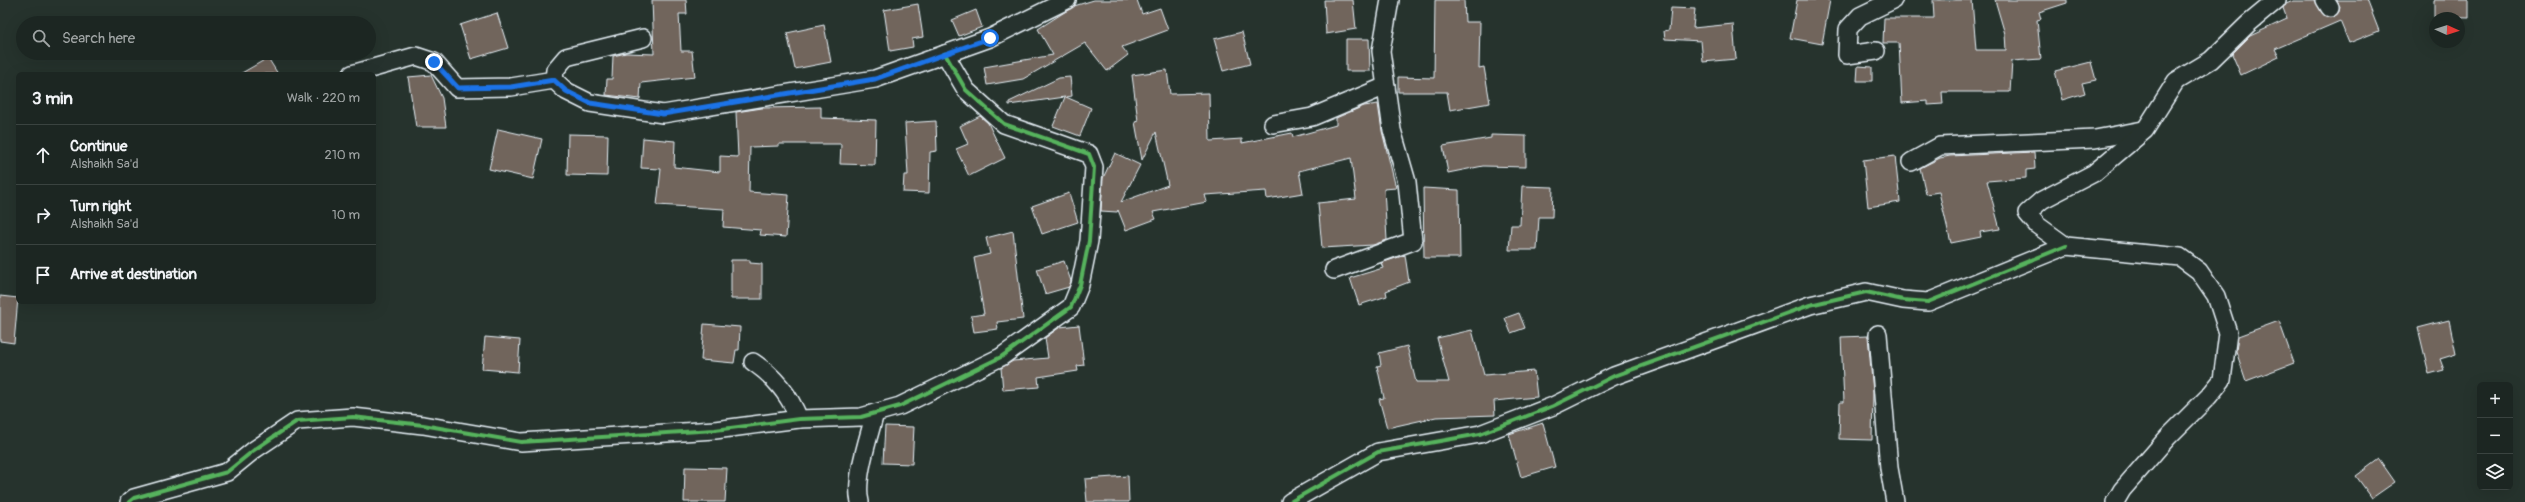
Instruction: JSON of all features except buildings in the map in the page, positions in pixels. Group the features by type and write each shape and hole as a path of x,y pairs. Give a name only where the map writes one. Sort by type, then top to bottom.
{"street":[{"path":"554,80 566,91 590,103 663,114 875,79 990,38 1067,0"},
{"path":"1334,270 1413,241 1407,182 1392,130 1381,51 1390,0"},
{"path":"1876,50 1847,55 1848,29 1860,16 1893,0"},
{"path":"2066,246 2037,225 2027,212 2042,200 2094,173 2145,130 2176,81 2211,60 2248,24 2277,0"},
{"path":"554,80 555,70 566,57 643,38"},
{"path":"129,502 134,498 227,472 254,450 297,421 353,417 423,425 521,442 715,430 799,419 861,417 900,406 1001,357 1071,307 1080,285 1089,241 1094,167 1089,154 1004,124 966,90 945,54"},
{"path":"359,72 416,56 434,62 458,88 511,87 554,80"},
{"path":"1273,124 1312,117 1386,86"},
{"path":"1911,162 1940,146 2096,139 2145,130"},
{"path":"1290,502 1378,452 1480,434 1553,406 1614,376 1810,305 1866,292 1903,300 1928,302 2066,246 2180,257 2199,271 2216,296 2228,334 2222,380 2210,396 2168,436 2122,490 2115,502"},
{"path":"1878,334 1889,468 1895,502"},
{"path":"753,362 768,372 794,405 799,419"},
{"path":"860,502 858,494 875,413"}],"cycle path":[{"path":"129,502 134,498 227,472 254,450 297,421 353,417 423,425 521,442 715,430 799,419 861,417 900,406 1001,357 1071,307 1080,285 1089,241 1094,167 1089,154 1004,124 966,90 945,54"},
{"path":"1290,502 1378,452 1480,434 1553,406 1614,376 1810,305 1866,292 1903,300 1928,302 2066,246"}],"route":[{"path":"434,62 458,88 511,87 554,80 566,91 590,103 663,114 875,79 990,38"}]}
